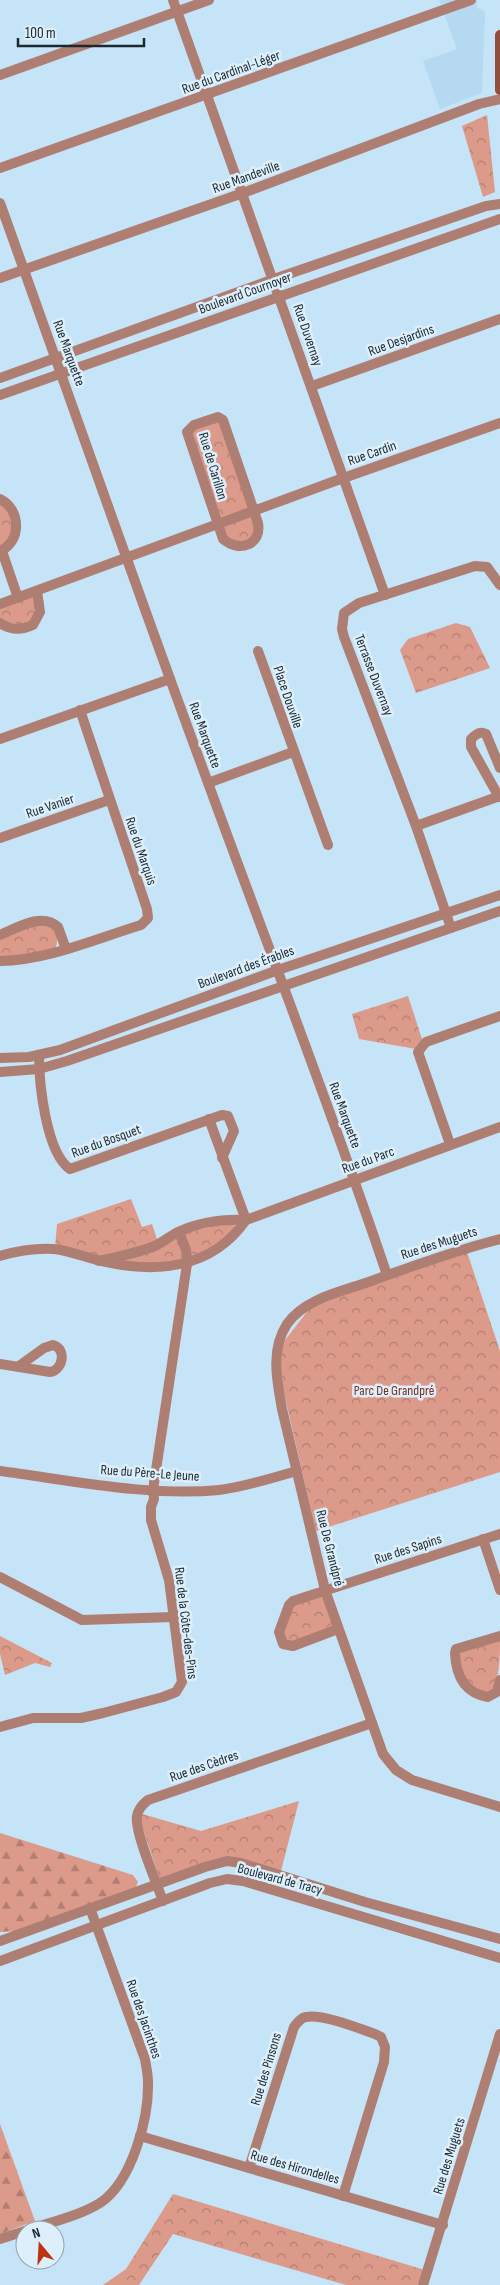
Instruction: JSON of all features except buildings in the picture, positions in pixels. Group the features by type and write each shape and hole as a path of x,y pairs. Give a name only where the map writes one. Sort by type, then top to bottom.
{"main road":[{"path":"500,36 500,90"}],"street":[{"name":"Rue Duvernay","path":"173,0 244,193 385,595"},
{"path":"0,74 209,0"},
{"name":"Rue du Cardinal-Léger","path":"0,168 471,0"},
{"name":"Rue Mandeville","path":"0,278 244,193 479,104 500,99"},
{"name":"Rue Marquette","path":"0,202 170,679 284,986 387,1275"},
{"name":"Boulevard Cournoyer","path":"0,378 486,206 500,204"},
{"name":"Boulevard Cournoyer","path":"0,395 500,219"},
{"name":"Rue Desjardins","path":"312,386 500,319"},
{"name":"Rue de Carillon","path":"217,524 187,432 194,425 218,417 223,420 254,511"},
{"name":"Rue Cardin","path":"0,604 500,423"},
{"path":"0,499 11,507 17,523 11,543 1,551 18,598"},
{"path":"217,524 226,542 237,546 246,546 256,538 259,530 254,511"},
{"name":"Terrasse Duvernay","path":"451,928 416,826 342,628 344,613 359,603 481,565 491,570 500,585"},
{"path":"0,623 6,627 16,629 33,625 40,612 37,591"},
{"name":"Place Douville","path":"258,651 328,845"},
{"path":"0,738 170,679"},
{"name":"Rue du Marquis","path":"0,961 33,958 66,949 141,925 148,918 147,909 80,710"},
{"path":"416,826 500,796 471,747 471,739 475,735 483,732 486,734 500,768"},
{"path":"208,783 293,752"},
{"name":"Rue Vanier","path":"0,838 109,800"},
{"name":"Boulevard des Érables","path":"0,1058 39,1055 60,1050 278,970 500,895"},
{"path":"0,1072 39,1069 500,911"},
{"path":"0,935 35,921 48,922 58,927 66,949"},
{"path":"450,1144 418,1052 426,1042 500,1016"},
{"name":"Rue du Bosquet","path":"39,1055 40,1092 47,1124 58,1153 65,1165 70,1169 222,1115 228,1116 233,1125 232,1136 222,1158"},
{"path":"209,1119 246,1220"},
{"name":"Rue du Parc","path":"99,1261 141,1251 179,1232 215,1221 246,1220 500,1127"},
{"name":"Rue du Parc","path":"0,1256 26,1250 54,1249 122,1265 164,1268 187,1264 211,1253 237,1233 246,1220"},
{"name":"Rue de la Côte-des-Pins","path":"0,1728 33,1718 81,1718 103,1714 176,1692 181,1687 182,1682 167,1572 151,1520 151,1506 154,1499 153,1490 187,1264 186,1250 179,1232"},
{"name":"Rue des Muguets","path":"387,1275 500,1239"},
{"name":"Rue De Grandpré","path":"387,1275 331,1294 308,1306 288,1324 279,1341 276,1359 277,1385 325,1590 384,1754 396,1770 412,1780 500,1807"},
{"path":"0,1364 19,1366"},
{"name":"Rue du Père-Le Jeune","path":"0,1471 153,1490 222,1490 296,1471"},
{"name":"Rue des Sapins","path":"338,1629 293,1646 283,1644 280,1640 279,1632 289,1605 293,1601 500,1534"},
{"path":"483,1539 500,1590"},
{"path":"0,1577 82,1620 173,1617"},
{"path":"500,1636 463,1645 456,1649 454,1653 463,1683 471,1691 488,1697 497,1692 500,1680"},
{"name":"Rue des Cèdres","path":"163,1901 136,1818 142,1804 148,1800 372,1724"},
{"name":"Boulevard de Tracy","path":"3,1940 213,1864 234,1862 352,1898 500,1939"},
{"name":"Boulevard de Tracy","path":"0,1961 210,1883 235,1880 500,1958"},
{"path":"347,1912 352,1898"},
{"name":"Rue des Jacinthes","path":"55,2220 100,2203 112,2193 128,2167 140,2136 146,2113 148,2079 145,2059 90,1908"},
{"name":"Rue des Pinsons","path":"249,2168 294,2027 300,2019 306,2017 322,2018 375,2034 381,2037 385,2047 384,2062 343,2196"},
{"name":"Rue des Muguets","path":"423,2285 443,2225 500,2034"},
{"name":"Rue des Hirondelles","path":"140,2136 443,2225"},
{"name":"Rue des Jacinthes","path":"0,2239 15,2234"}],"shaded area":[{"path":"439,0 477,0 477,8 485,11 482,93 440,109 423,61 457,49"}],"green space":[{"path":"487,115 495,192 483,197 462,126"},
{"path":"218,417 261,525 253,542 227,542 190,433"},
{"path":"0,501 7,502 15,533 0,551"},
{"path":"37,591 38,613 28,626 0,621 0,604"},
{"path":"456,623 470,627 490,668 416,693 400,650 408,639"},
{"path":"40,921 59,932 55,952 0,964 0,935"},
{"path":"408,996 423,1042 416,1049 359,1039 352,1014"},
{"path":"131,1199 142,1227 152,1224 158,1242 99,1259 55,1248 57,1224"},
{"path":"235,1224 234,1231 209,1251 166,1265 110,1261 187,1233"},
{"name":"Parc De Grandpré","path":"467,1252 500,1351 500,1472 316,1531 277,1363 282,1344 310,1308 389,1277"},
{"path":"325,1590 336,1628 293,1644 284,1641 281,1632 292,1605"},
{"path":"0,1636 52,1663 50,1667 35,1663 5,1675 0,1654"},
{"path":"500,1638 497,1677 488,1697 467,1686 458,1657 458,1649"},
{"path":"299,1801 281,1871 238,1859 160,1880 140,1820 142,1814 201,1831"},
{"path":"0,1833 133,1875 138,1882 136,1887 16,1931 0,1932"},
{"path":"0,2124 35,2220 15,2220 15,2228 0,2234"},
{"path":"173,2194 425,2270 418,2285 346,2285 173,2234 139,2285 103,2285 126,2269"}]}
